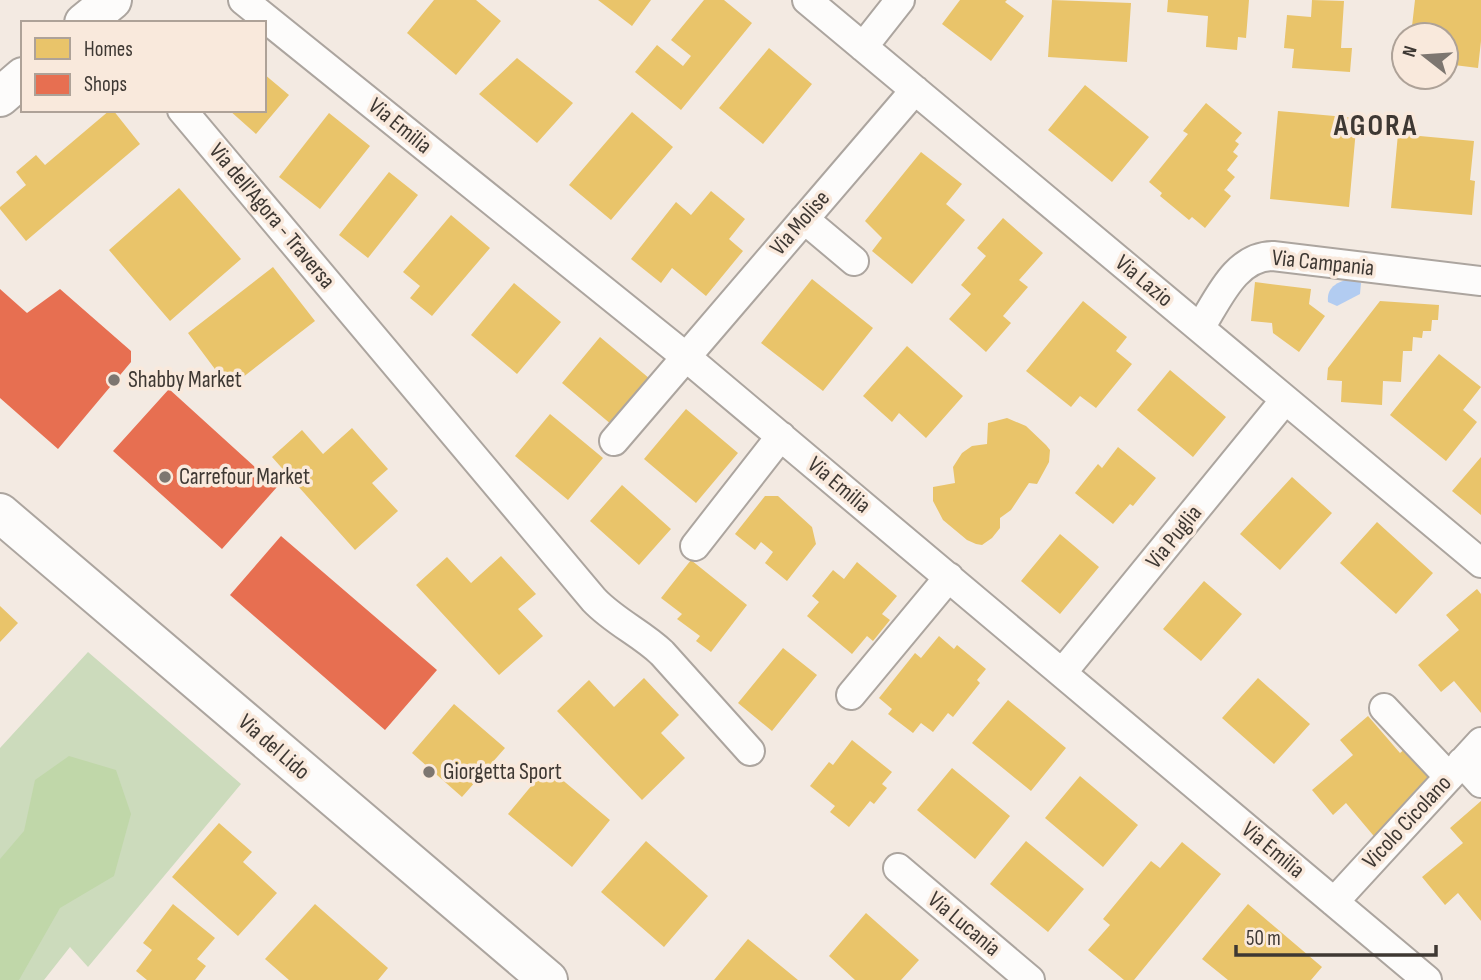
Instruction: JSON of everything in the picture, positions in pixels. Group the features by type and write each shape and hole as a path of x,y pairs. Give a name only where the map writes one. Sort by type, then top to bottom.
{"main road":[{"path":"0,97 21,79"},
{"name":"Via del Lido","path":"0,513 548,980"}],"street":[{"name":"Via Emilia","path":"243,0 686,357 1427,980"},
{"name":"Via Lazio","path":"807,0 1481,563"},
{"path":"863,47 900,0"},
{"name":"Via Molise","path":"614,441 915,90"},
{"name":"Via dell'Agora - Traversa","path":"184,112 594,600 608,614 649,641 662,653 750,751"},
{"path":"804,219 854,261"},
{"name":"Via Campania","path":"1200,328 1235,273 1243,265 1260,257 1273,256 1481,281"},
{"name":"Via Puglia","path":"1062,673 1286,400"},
{"path":"695,546 781,436"},
{"path":"851,695 948,578"},
{"path":"1384,708 1455,770 1481,783"},
{"name":"Vicolo Cicolano","path":"1334,902 1481,742"},
{"name":"Via Lucania","path":"898,868 1030,980"}],"green space":[{"path":"88,652 241,784 88,967 70,947 44,980 0,980 0,748"},
{"path":"69,756 116,770 131,814 114,876 60,908 19,980 0,980 0,859 24,831 35,780"}],"water":[{"path":"1354,279 1361,283 1360,294 1337,306 1328,302 1329,292 1335,285"}],"building: Homes":[{"path":"434,0 476,0 501,21 456,75 407,33"},
{"path":"598,0 651,0 632,26"},
{"path":"704,0 724,0 752,23 681,110 635,72 657,45 683,66 691,56 671,40"},
{"path":"960,0 1007,0 1005,2 1024,16 991,61 942,24"},
{"path":"1052,0 1131,3 1127,62 1048,57"},
{"path":"1168,0 1249,0 1246,38 1238,37 1237,50 1206,47 1208,16 1167,12"},
{"path":"1312,0 1344,1 1341,48 1352,48 1350,72 1292,68 1294,49 1284,48 1287,15 1311,17"},
{"path":"1415,0 1481,0 1478,68 1460,66 1460,21 1413,21"},
{"path":"769,48 812,84 763,144 719,108"},
{"path":"517,58 573,103 537,143 479,94"},
{"path":"266,76 289,95 256,134 231,112 266,112"},
{"path":"1085,85 1149,137 1112,182 1048,130"},
{"path":"1206,103 1242,133 1235,141 1239,144 1233,152 1238,156 1227,170 1235,177 1224,190 1231,196 1205,228 1192,217 1189,220 1160,196 1162,193 1149,182 1188,134 1183,131"},
{"path":"1278,111 1357,118 1349,207 1270,199"},
{"path":"108,112 115,112 140,144 26,241 0,207 26,185 16,172 36,155 45,165"},
{"path":"632,112 673,147 611,220 569,185"},
{"path":"329,113 370,146 320,209 279,177"},
{"path":"1398,134 1474,141 1470,180 1475,181 1472,215 1391,208"},
{"path":"921,152 962,184 946,204 965,220 912,284 872,251 882,238 865,221"},
{"path":"389,172 418,195 368,258 339,235"},
{"path":"179,188 241,259 170,321 109,250"},
{"path":"711,191 745,219 729,239 743,251 706,296 672,268 661,283 631,259 676,202 691,215"},
{"path":"451,215 490,248 432,316 410,298 420,286 403,272"},
{"path":"1003,218 1043,253 1019,280 1028,287 1003,316 1011,323 986,352 949,319 971,294 961,285 986,256 977,248"},
{"path":"273,267 315,321 229,388 188,333"},
{"path":"812,279 873,328 823,391 761,343"},
{"path":"1255,282 1311,289 1309,304 1325,316 1299,352 1273,333 1272,323 1251,321"},
{"path":"514,283 561,322 517,374 471,335"},
{"path":"1083,301 1127,337 1116,351 1132,364 1096,408 1080,396 1071,407 1026,371"},
{"path":"1380,301 1439,305 1438,320 1432,320 1431,331 1423,331 1422,338 1413,337 1412,351 1403,351 1401,382 1383,381 1382,405 1341,402 1342,381 1327,380 1328,368"},
{"path":"600,337 656,384 618,430 562,383"},
{"path":"907,346 963,396 926,438 899,413 892,422 863,396"},
{"path":"1439,354 1481,387 1463,410 1477,422 1446,461 1390,415"},
{"path":"1170,370 1226,417 1193,457 1137,410"},
{"path":"686,409 738,453 696,503 644,459"},
{"path":"550,414 603,458 568,500 515,456"},
{"path":"1007,418 1026,426 1046,445 1050,450 1049,462 1037,484 1029,483 1011,510 1000,518 1000,528 992,538 982,545 976,544 943,520 933,501 933,487 955,483 953,467 962,453 972,446 987,444 988,423"},
{"path":"352,428 388,469 372,483 398,511 355,550 272,457 302,430 323,454"},
{"path":"1118,447 1156,478 1133,506 1130,504 1113,524 1075,493 1098,464 1102,468"},
{"path":"1481,457 1481,515 1452,491"},
{"path":"1292,477 1332,513 1280,570 1240,534"},
{"path":"622,485 671,529 639,565 590,521"},
{"path":"765,496 778,496 812,527 816,544 787,581 765,563 773,552 761,542 755,550 735,534"},
{"path":"1377,522 1433,573 1396,614 1340,563"},
{"path":"1060,534 1099,567 1060,614 1021,581"},
{"path":"501,556 536,594 518,609 543,636 499,675 416,585 447,557 471,583"},
{"path":"691,560 747,605 711,652 696,641 700,636 677,619 682,614 661,598"},
{"path":"857,562 897,596 882,614 890,620 873,641 867,636 852,654 807,616 819,602 812,596 833,570 844,579"},
{"path":"1204,581 1242,614 1201,661 1163,629"},
{"path":"1477,589 1481,594 1481,713 1454,681 1441,692 1418,665 1459,630 1446,615"},
{"path":"0,606 18,623 0,642"},
{"path":"939,636 954,649 957,645 986,669 977,680 980,683 953,717 948,713 933,732 921,723 913,733 888,714 892,709 879,698 915,653 921,658"},
{"path":"783,648 817,675 772,731 738,703"},
{"path":"644,678 679,715 661,733 685,758 642,800 557,711 589,680 614,707"},
{"path":"1258,678 1310,724 1274,764 1222,718"},
{"path":"1008,700 1066,748 1031,791 972,743"},
{"path":"454,704 505,748 462,797 412,753"},
{"path":"1368,716 1400,753 1406,748 1434,781 1387,822 1393,829 1378,841 1346,803 1333,815 1312,790 1353,755 1340,740"},
{"path":"852,740 892,772 882,784 887,788 874,804 870,801 849,827 830,812 835,806 810,786 829,762 833,765"},
{"path":"547,767 610,820 572,867 508,814"},
{"path":"952,768 1010,816 975,859 917,810"},
{"path":"1080,776 1138,825 1103,867 1045,818"},
{"path":"1481,801 1481,921 1458,893 1445,905 1422,877 1463,843 1450,828"},
{"path":"219,823 252,852 243,862 277,893 238,936 172,877"},
{"path":"646,841 708,896 664,947 601,892"},
{"path":"1026,841 1084,889 1048,932 990,884"},
{"path":"1182,842 1221,874 1134,980 1124,980 1088,950 1110,925 1103,919 1151,861 1160,868"},
{"path":"173,904 215,938 197,959 206,966 195,980 147,980 136,971 152,950 143,943"},
{"path":"315,904 388,968 378,980 289,980 265,959"},
{"path":"1248,904 1322,967 1311,980 1228,980 1202,959"},
{"path":"866,913 919,960 901,980 855,980 829,956"},
{"path":"748,939 798,980 714,980"}],"building: Shops":[{"path":"0,289 27,313 60,289 131,351 131,362 58,449 0,398"},
{"path":"169,389 277,487 222,549 113,451"},
{"path":"281,536 437,670 385,730 230,595"}],"place":[{"name":"Shabby Market","path":"114,380"},
{"name":"Carrefour Market","path":"165,477"},
{"name":"Giorgetta Sport","path":"429,772"}],"district":[{"name":"AGORA","path":"1376,126"}]}
